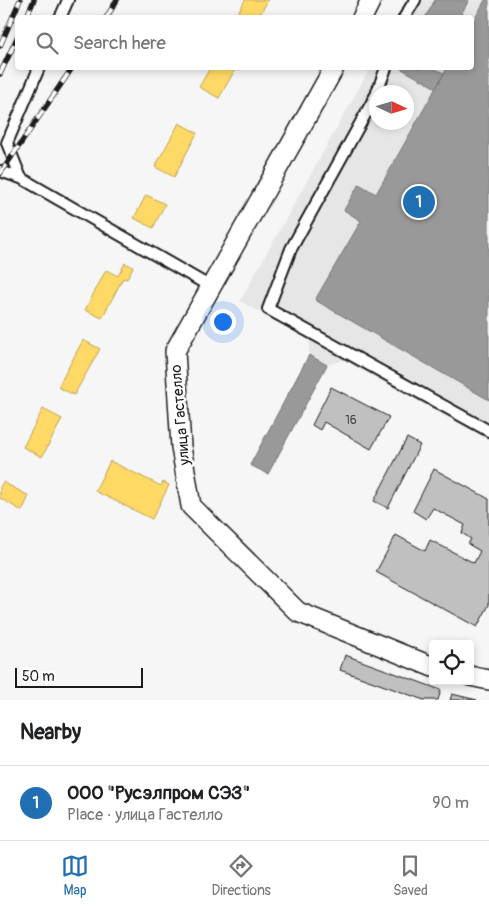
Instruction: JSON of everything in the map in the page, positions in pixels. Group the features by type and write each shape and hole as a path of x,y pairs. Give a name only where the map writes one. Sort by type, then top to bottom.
{"street":[{"path":"364,15 371,0"},
{"name":"улица Гастелло","path":"333,70 175,351 181,447 190,506 298,612 429,665"},
{"path":"474,677 489,680"}],"lane":[{"path":"61,15 68,0"},
{"path":"406,15 415,0"},
{"path":"21,178 7,143 38,70"},
{"path":"380,85 385,70"},
{"path":"369,108 291,249 268,309 489,431"},
{"path":"0,171 21,178 211,287"}],"shaded area":[{"path":"408,0 489,0 489,440 343,360 327,365 309,355 309,340 240,301 369,70 474,70 474,15 399,15"}],"building: Homes":[{"path":"245,0 268,0 260,15 237,15"},
{"path":"209,70 235,70 219,98 199,87"},
{"path":"179,123 197,133 174,177 155,167"},
{"path":"146,195 165,204 153,228 134,218"},
{"path":"125,263 133,267 127,279 123,278 102,318 85,310 106,270 118,276"},
{"path":"83,340 100,349 74,395 58,387"},
{"path":"43,409 62,419 42,457 23,447"},
{"path":"110,461 161,486 163,482 169,485 152,519 95,491"},
{"path":"3,482 29,496 22,511 0,498 0,487"}],"building: Industry":[{"path":"435,0 469,0 461,15 427,15"},
{"path":"485,0 489,0 489,400 315,300 361,221 344,210 359,184 376,194 412,130 414,130 414,127 446,70 474,70 474,20"},
{"path":"404,70 437,70 444,73 436,88"},
{"path":"309,355 327,365 268,474 250,465"}],"building: Other":[{"path":"331,387 389,417 371,449 324,422 320,430 312,425"},
{"path":"407,438 420,445 388,508 374,501"},
{"path":"434,469 489,499 489,605 477,627 376,572 396,535 425,551 430,540 474,563 480,551 468,544 471,539 462,533 465,525 433,508 426,519 413,511"},
{"path":"345,655 441,690 438,700 424,700 340,670"},
{"path":"452,694 477,700 450,700"}],"railway":[{"path":"0,46 20,0"},
{"path":"27,15 34,0"},
{"path":"108,15 117,0"},
{"path":"0,74 15,42"},
{"path":"0,174 71,70"}],"place":[{"name":"ООО \"Русэлпром СЭЗ\"","path":"419,202"}]}
